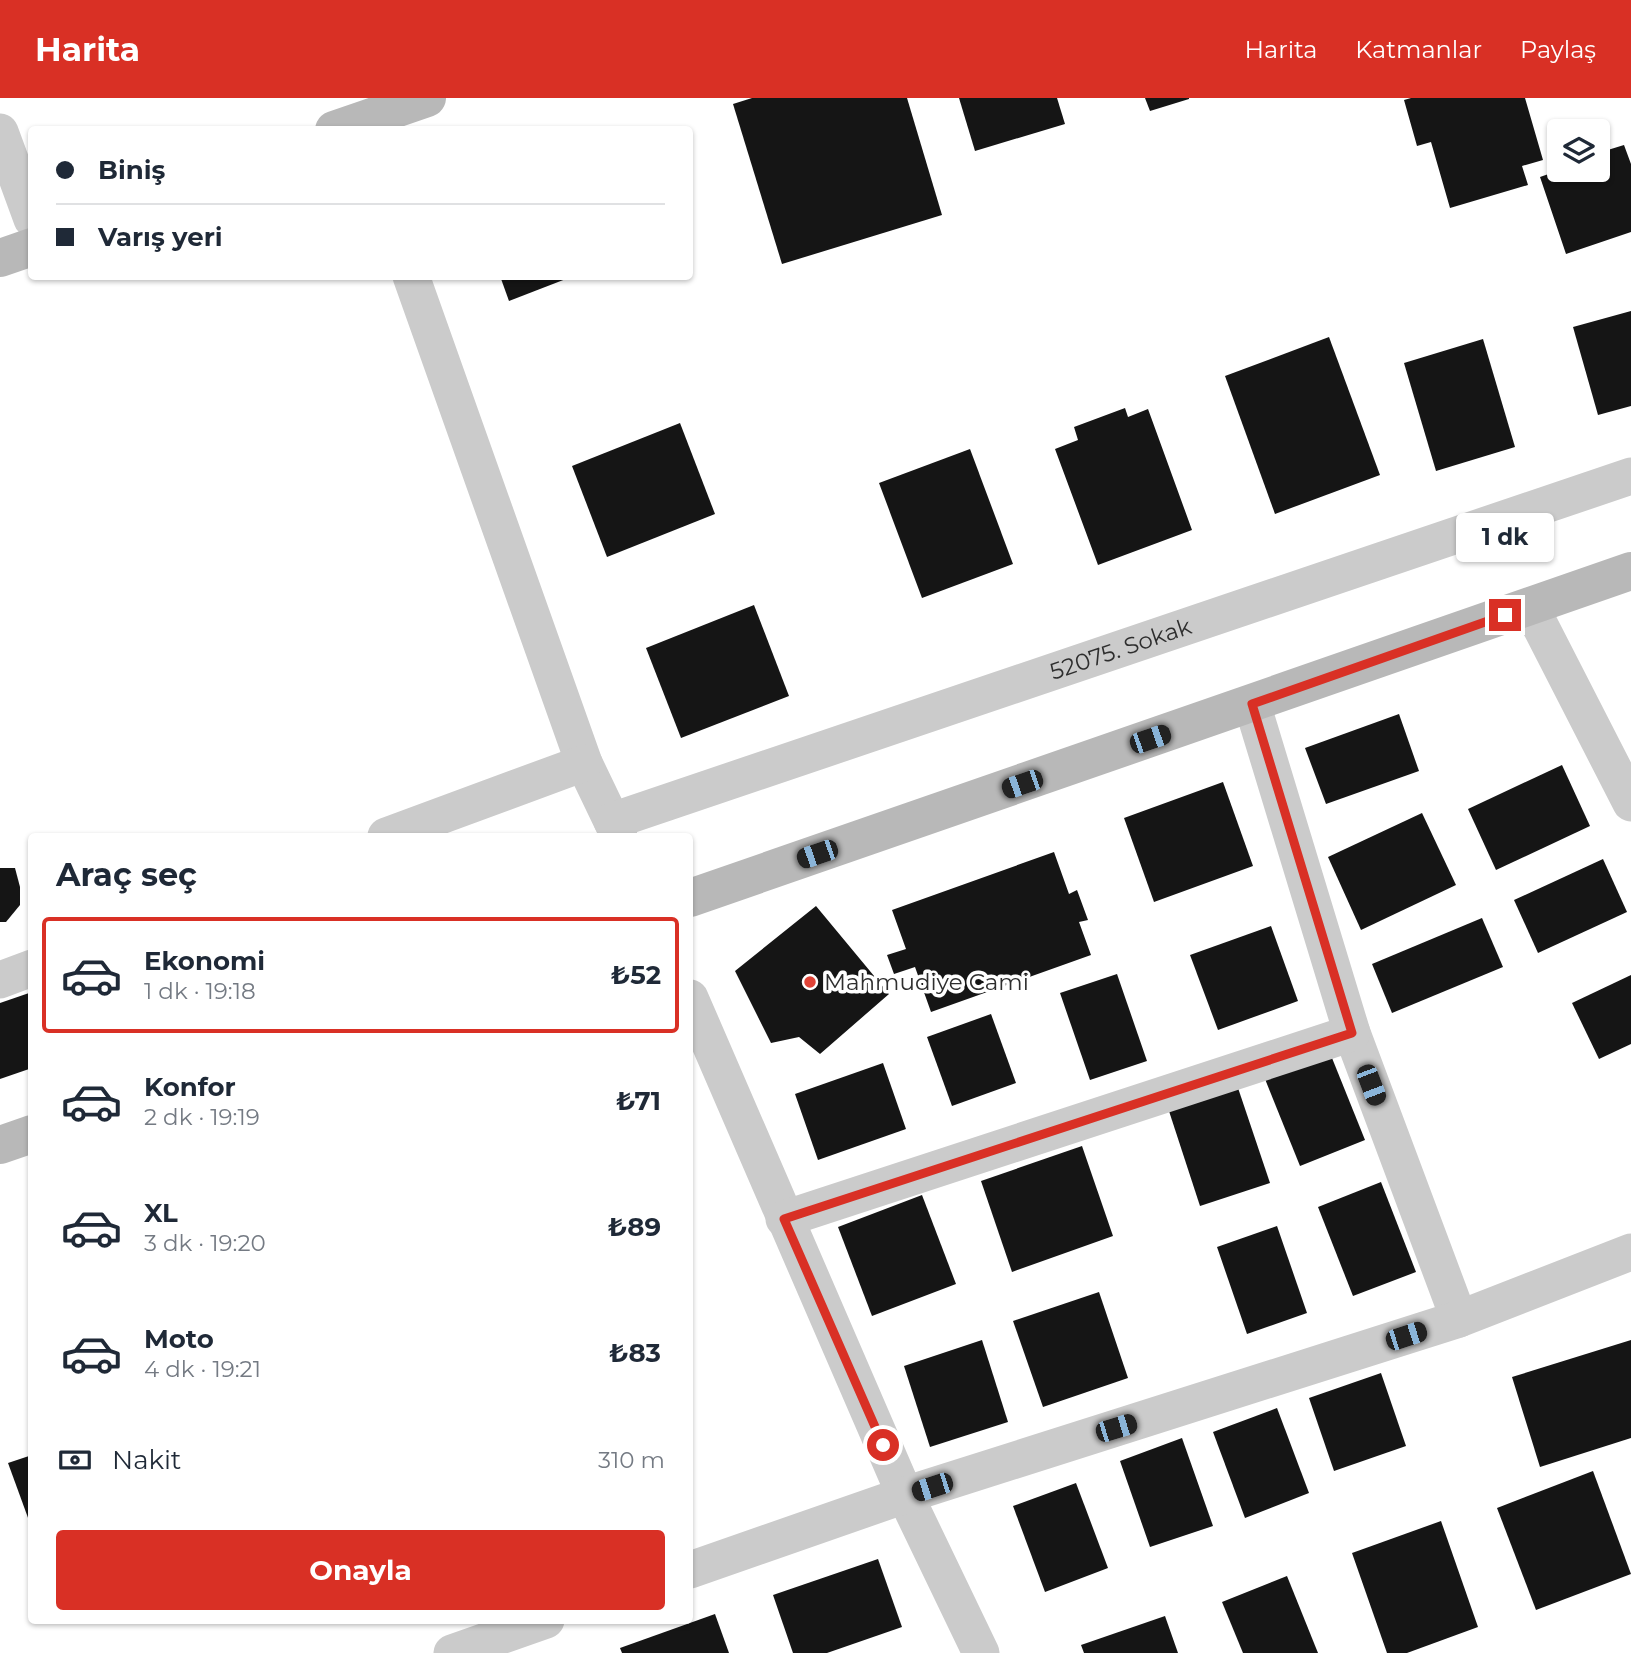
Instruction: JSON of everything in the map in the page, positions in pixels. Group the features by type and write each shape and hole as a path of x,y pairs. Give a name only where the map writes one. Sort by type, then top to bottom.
{"street":[{"path":"353,126 427,98"},
{"path":"0,132 28,208"},
{"path":"0,258 28,248"},
{"path":"412,280 584,763 616,829"},
{"name":"52075. Sokak","path":"616,829 1631,476"},
{"path":"693,897 1631,572"},
{"path":"1530,606 1631,803"},
{"path":"1252,704 1352,1033 1459,1319"},
{"path":"394,833 584,763"},
{"path":"0,979 28,969"},
{"path":"693,1005 905,1495 981,1653"},
{"path":"784,1219 1352,1033"},
{"path":"0,1145 28,1135"},
{"path":"693,1569 905,1495 1459,1319 1631,1252"},
{"path":"452,1653 535,1624"}],"building":[{"path":"752,98 907,98 942,215 782,264 733,104"},
{"path":"959,98 1057,98 1065,124 975,151"},
{"path":"1145,98 1189,98 1189,99 1150,111"},
{"path":"1525,98 1543,160 1522,166 1528,185 1450,208 1431,142 1417,146 1404,100"},
{"path":"1624,145 1631,164 1631,232 1566,254 1540,177 1547,175 1547,182 1610,182 1610,149"},
{"path":"501,280 563,280 509,301"},
{"path":"1631,311 1631,406 1598,415 1573,327"},
{"path":"1329,337 1380,475 1275,514 1225,376"},
{"path":"1483,339 1515,447 1436,471 1404,363"},
{"path":"1125,408 1128,417 1148,409 1192,530 1098,565 1055,449 1078,440 1074,427"},
{"path":"680,423 715,514 607,557 572,466"},
{"path":"970,449 1013,564 922,598 879,483"},
{"path":"754,605 789,696 681,738 646,648"},
{"path":"1399,714 1419,771 1326,804 1305,748"},
{"path":"1562,765 1590,826 1496,870 1468,809"},
{"path":"1223,782 1253,866 1154,902 1124,818"},
{"path":"1422,813 1456,885 1361,930 1328,857"},
{"path":"1054,852 1069,894 1077,890 1088,920 1079,922 1091,955 931,1012 915,967 894,974 887,955 906,949 892,910"},
{"path":"1603,859 1627,912 1538,953 1514,900"},
{"path":"0,868 15,868 20,887 20,905 6,922 0,922"},
{"name":"Mahmudiye Cami","path":"816,906 889,994 820,1054 799,1037 771,1043 735,971"},
{"path":"1482,918 1503,967 1392,1013 1372,964"},
{"path":"1271,926 1298,1001 1218,1030 1190,955"},
{"path":"1117,974 1147,1061 1090,1080 1060,993"},
{"path":"1631,975 1631,1044 1599,1059 1572,1003"},
{"path":"28,993 28,1069 0,1079 0,1003"},
{"path":"991,1014 1016,1083 952,1106 927,1037"},
{"path":"1330,1053 1365,1140 1300,1166 1265,1079"},
{"path":"883,1063 906,1129 818,1160 795,1094"},
{"path":"1236,1082 1270,1183 1200,1206 1167,1105"},
{"path":"1082,1146 1113,1236 1012,1272 981,1181"},
{"path":"1381,1182 1416,1272 1353,1296 1318,1207"},
{"path":"922,1195 956,1284 872,1316 838,1227"},
{"path":"1277,1226 1307,1313 1247,1334 1217,1247"},
{"path":"1099,1292 1128,1378 1043,1407 1013,1321"},
{"path":"982,1340 1008,1422 930,1447 904,1366"},
{"path":"1631,1340 1631,1438 1540,1467 1512,1377"},
{"path":"1381,1373 1406,1446 1334,1471 1309,1398"},
{"path":"1277,1408 1309,1493 1245,1518 1213,1432"},
{"path":"1182,1438 1213,1526 1150,1547 1120,1461"},
{"path":"28,1456 28,1518 8,1463"},
{"path":"1593,1471 1631,1574 1536,1610 1497,1508"},
{"path":"1076,1483 1108,1568 1045,1592 1013,1506"},
{"path":"1441,1521 1478,1627 1407,1653 1387,1653 1352,1553"},
{"path":"878,1559 902,1627 827,1653 793,1653 773,1595"},
{"path":"1287,1576 1318,1653 1243,1653 1222,1602"},
{"path":"715,1614 729,1653 622,1653 620,1648 693,1624"},
{"path":"1165,1616 1178,1653 1084,1653 1081,1645"}],"place":[{"name":"Mahmudiye Cami","path":"810,982"}],"route":[{"path":"883,1445 784,1219 1352,1033 1252,704 1505,615"}]}
